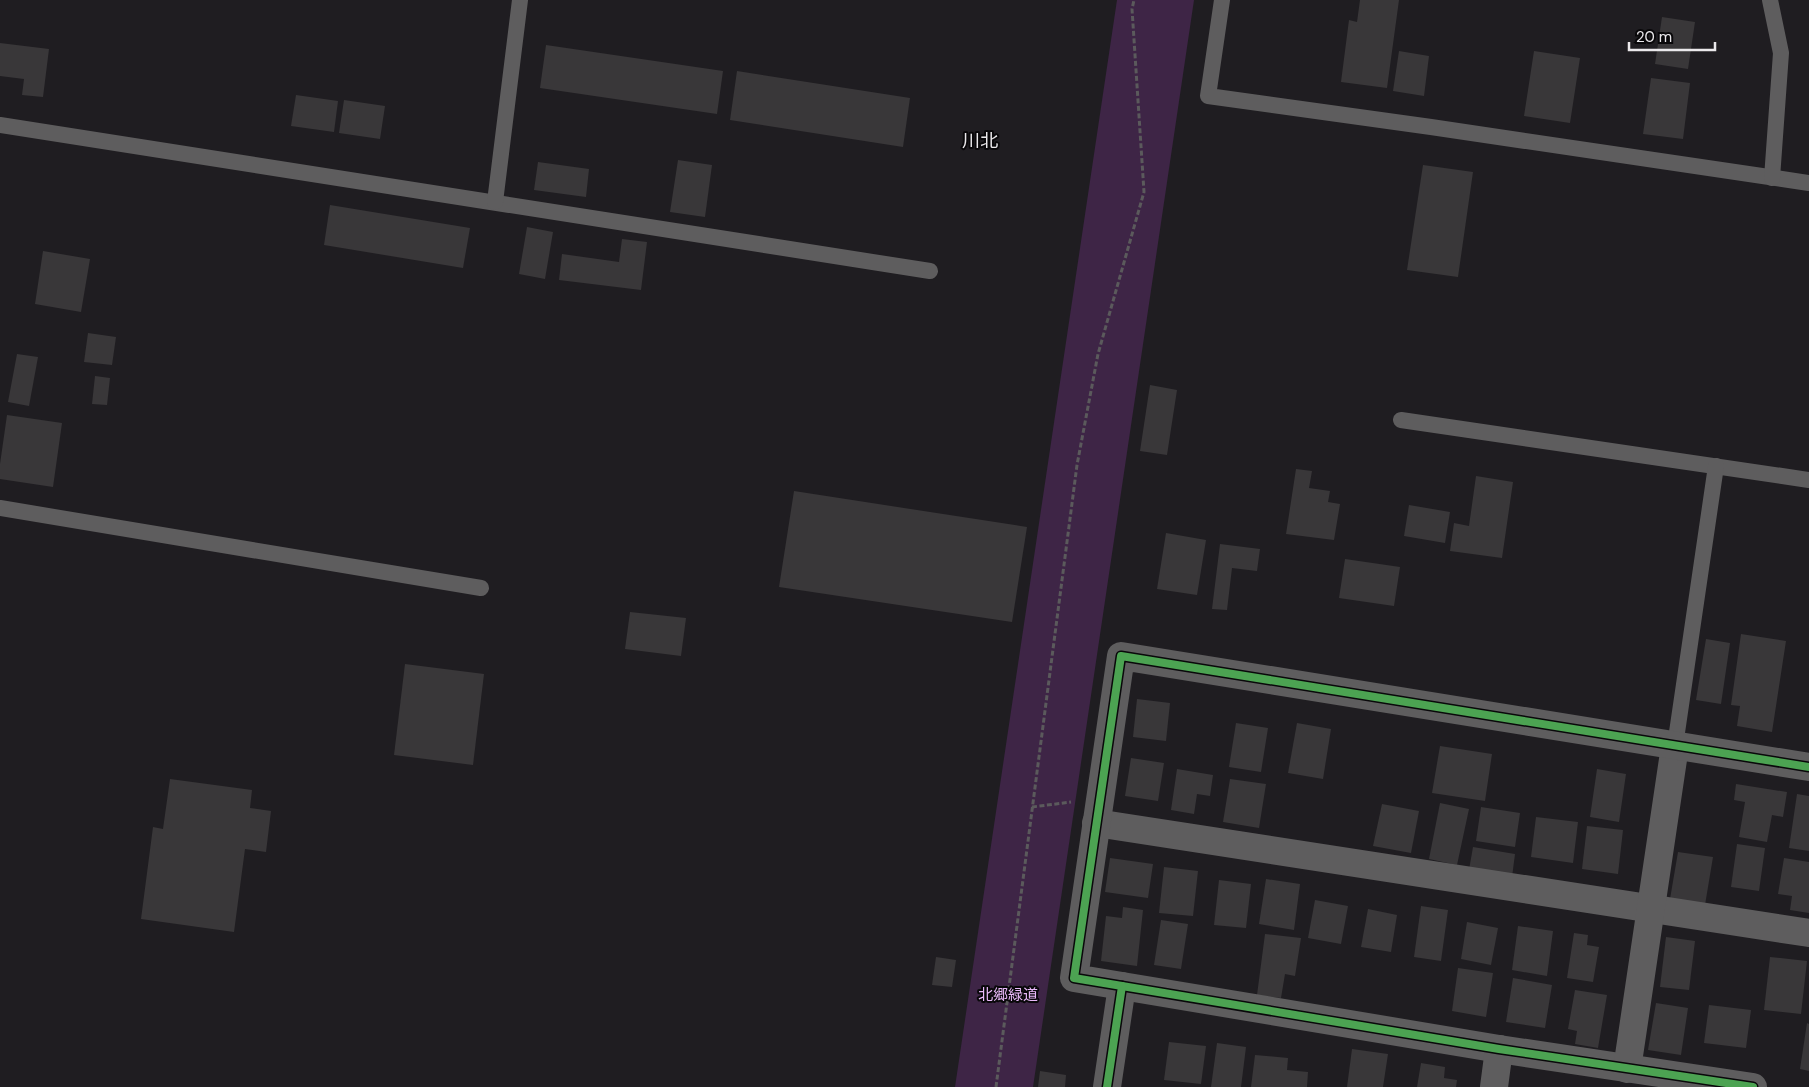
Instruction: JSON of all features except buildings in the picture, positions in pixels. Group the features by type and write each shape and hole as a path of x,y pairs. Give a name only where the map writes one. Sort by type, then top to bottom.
{"street":[{"path":"1753,1087 1499,1049 1074,978 1120,656 1809,767"},
{"path":"1627,1069 1675,746"},
{"path":"1098,810 1651,908 1809,933"},
{"path":"1107,1087 1122,986"},
{"path":"1494,1087 1499,1049"}],"lane":[{"path":"495,202 520,0"},
{"path":"1222,0 1208,96 1431,127 1809,184"},
{"path":"1770,0 1780,53 1772,178"},
{"path":"0,125 930,271"},
{"path":"1401,420 1809,480"},
{"path":"1675,746 1716,466"},
{"path":"0,508 481,588"}],"path":[{"path":"996,1087 1077,465 1098,354 1144,192 1132,10 1134,0"},
{"path":"1032,807 1098,810"}],"green space":[{"name":"北郷緑道","path":"1117,0 1194,0 1033,1087 955,1087"}],"cycle path":[{"path":"1107,1087 1122,986 1074,978 1121,656 1809,767"},
{"path":"1122,986 1499,1049 1753,1087"}],"district":[{"name":"川北","path":"980,141"}]}
